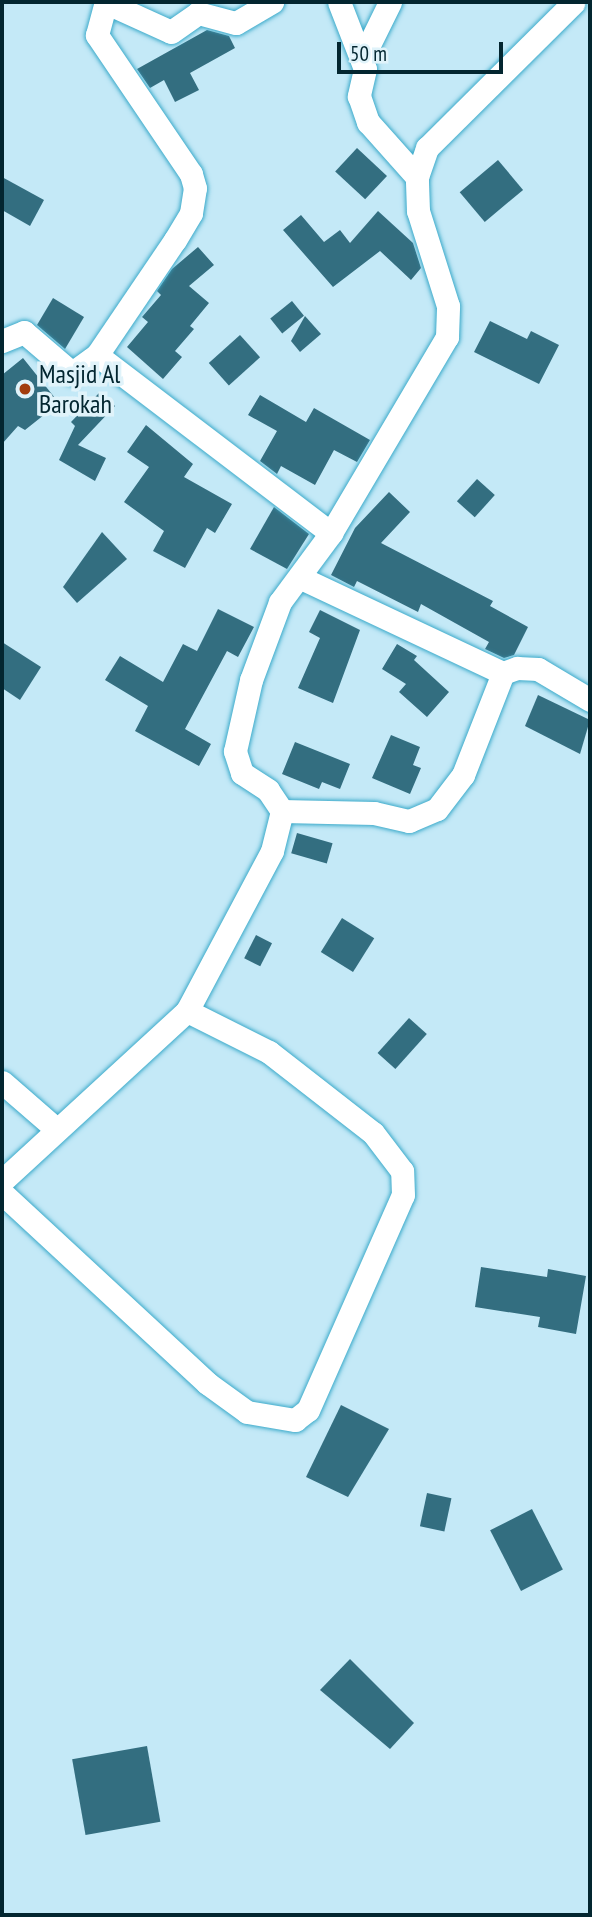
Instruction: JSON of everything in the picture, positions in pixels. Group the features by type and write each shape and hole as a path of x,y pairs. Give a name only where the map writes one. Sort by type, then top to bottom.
{"street":[{"path":"2,341 24,332 72,373 97,355 180,231 195,188 191,174 97,35 105,2 171,32 198,13 236,23 272,2"},
{"path":"339,2 362,59"},
{"path":"390,2 362,59 359,96 368,122 417,177"},
{"path":"2,1181 55,1128 187,1011 272,850 282,811 268,790 242,773 235,751 251,680 280,602 301,578 331,533 447,337 448,306 418,211 417,177 427,148 573,3"},
{"path":"97,355 331,533"},
{"path":"301,578 503,673 538,669 590,700"},
{"path":"282,811 374,813 409,821 437,809 463,775 503,673"},
{"path":"2,1193 207,1383 247,1412 295,1420 309,1410 403,1195 402,1171 373,1133 269,1052 187,1011"},
{"path":"2,1082 55,1128"}],"building":[{"path":"207,30 229,36 235,48 190,73 199,90 175,102 164,80 150,88 137,69"},
{"path":"357,148 387,176 365,199 335,171"},
{"path":"498,160 523,190 485,222 460,192"},
{"path":"2,177 44,200 30,226 2,210"},
{"path":"378,211 413,243 421,268 411,280 380,251 333,287 283,230 301,215 324,242 340,230 350,243"},
{"path":"198,247 214,265 189,286 209,303 190,326 194,329 175,351 182,357 163,379 127,347 148,322 142,317 161,295 157,291 172,269"},
{"path":"53,298 84,317 65,349 37,325"},
{"path":"292,301 304,316 282,333 270,319"},
{"path":"305,316 321,334 300,352 291,341"},
{"path":"490,321 527,339 531,331 559,345 539,384 474,352"},
{"path":"240,335 260,357 229,385 209,363"},
{"name":"Masjid Al Barokah","path":"23,358 59,403 25,430 18,426 2,444 2,375"},
{"path":"100,392 115,406 78,445 106,458 95,481 59,460 75,426 71,422"},
{"path":"260,395 306,422 314,408 370,440 357,462 334,450 315,485 281,466 277,474 260,461 277,431 248,415"},
{"path":"146,425 193,464 184,477 232,504 215,533 207,528 185,568 153,551 164,531 124,502 149,467 127,452"},
{"path":"477,479 495,495 475,517 457,501"},
{"path":"389,492 410,512 381,543 493,601 490,606 528,627 514,655 504,658 485,649 489,642 421,604 418,612 357,581 354,587 331,575 355,528"},
{"path":"274,507 309,534 287,569 250,549"},
{"path":"102,532 127,559 77,603 63,587"},
{"path":"218,609 254,627 238,657 227,651 185,729 211,744 199,766 135,731 148,706 105,680 120,656 163,682 183,644 197,651"},
{"path":"320,610 360,630 333,703 298,688 320,638 309,632"},
{"path":"2,642 41,667 20,700 2,688"},
{"path":"397,644 417,656 414,660 449,692 427,717 399,692 406,684 382,669"},
{"path":"538,695 590,720 580,754 525,726"},
{"path":"391,735 420,747 413,765 421,768 410,794 372,778"},
{"path":"295,742 350,764 340,789 322,782 319,789 282,774"},
{"path":"297,833 333,843 327,863 291,853"},
{"path":"342,918 374,938 353,972 321,952"},
{"path":"256,935 272,943 260,966 244,958"},
{"path":"409,1018 427,1034 395,1069 378,1053"},
{"path":"481,1267 547,1277 548,1269 586,1276 576,1334 538,1327 540,1317 475,1307"},
{"path":"341,1405 389,1429 348,1497 306,1477"},
{"path":"427,1493 451,1498 444,1531 420,1526"},
{"path":"532,1509 563,1570 521,1591 490,1530"},
{"path":"350,1659 414,1723 390,1749 320,1690"},
{"path":"147,1746 160,1822 86,1835 72,1759"}],"place":[{"name":"Masjid Al Barokah","path":"25,389"}]}
